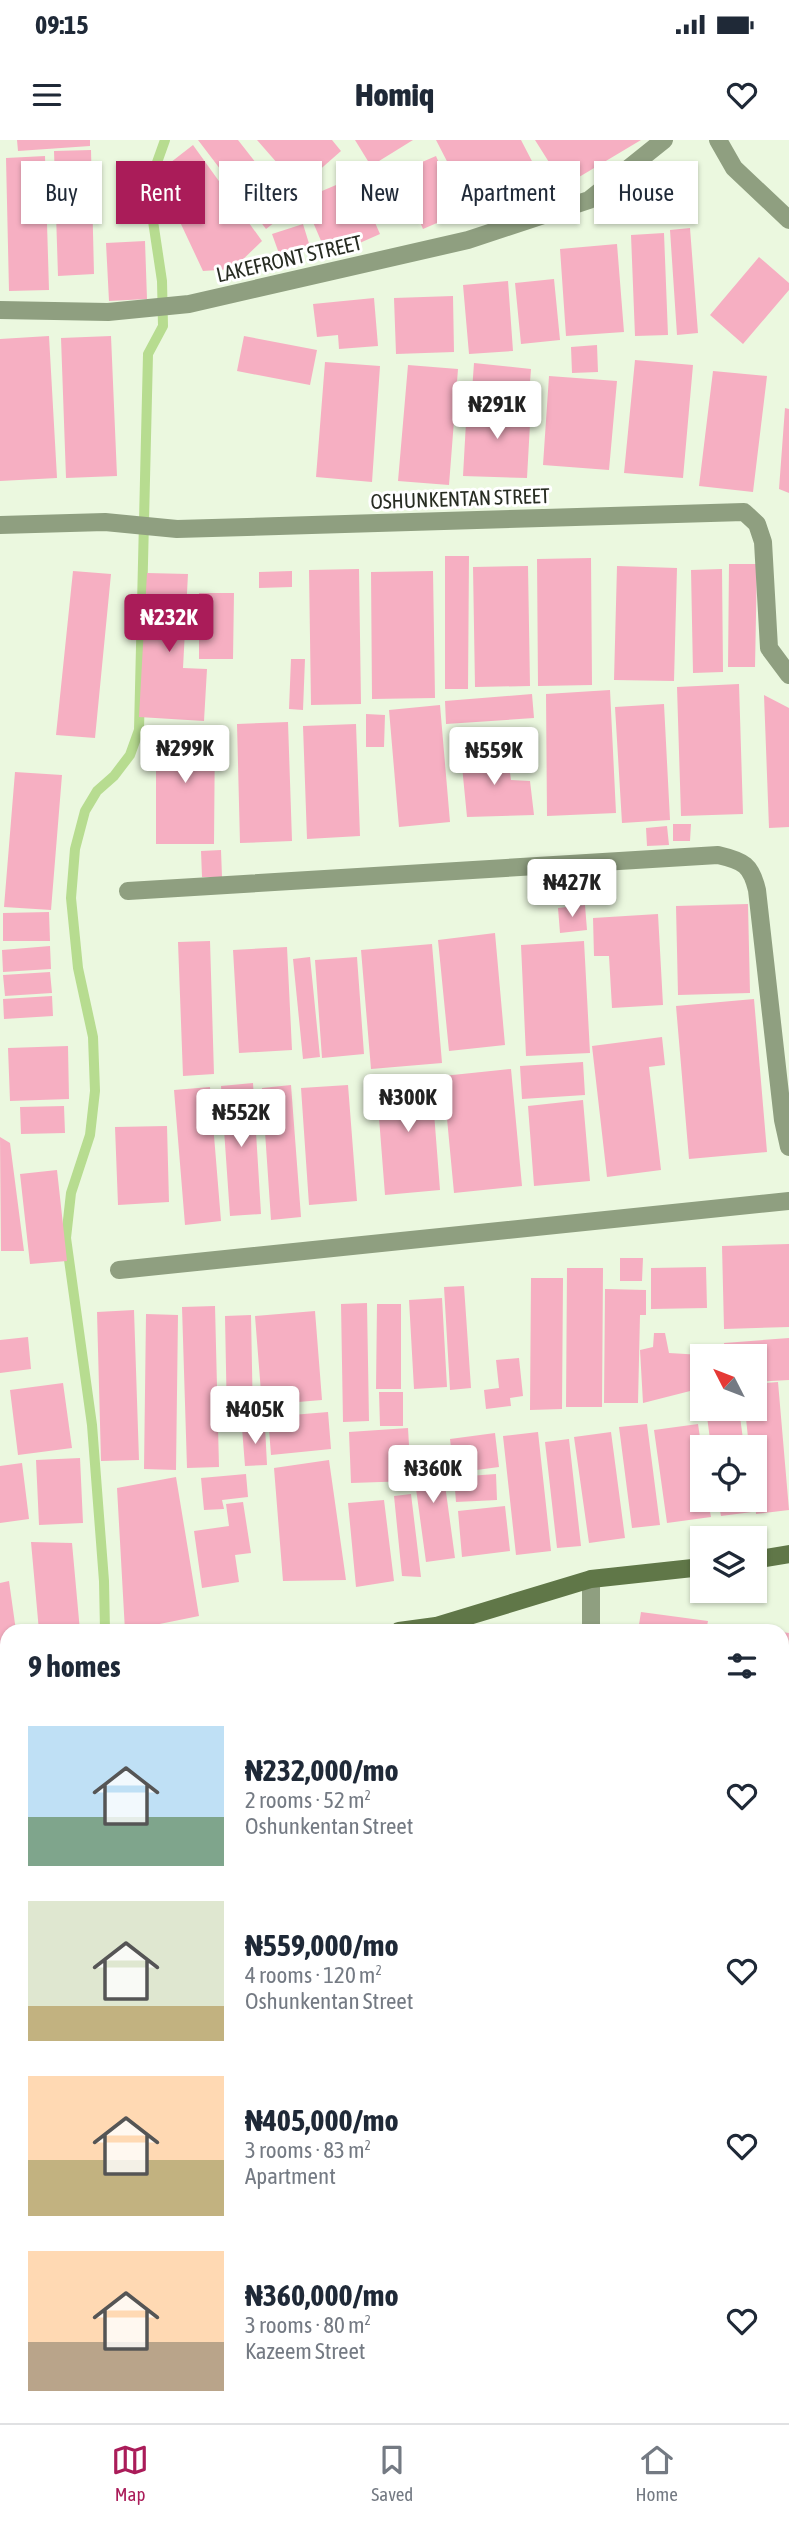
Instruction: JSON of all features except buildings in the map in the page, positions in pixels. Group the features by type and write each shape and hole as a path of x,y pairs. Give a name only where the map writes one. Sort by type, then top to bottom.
{"street":[{"name":"LAKEFRONT STREET","path":"0,310 108,312 189,304 468,240 589,200 664,140"},
{"path":"718,140 734,168 789,220"},
{"name":"OSHUNKENTAN STREET","path":"0,525 105,522 177,529 744,512 757,524 763,542 769,648 789,675"},
{"path":"128,891 718,855 738,859 752,872 757,890 783,1120 789,1147"},
{"path":"119,1270 789,1201"},
{"path":"767,1558 789,1555"},
{"path":"443,1624 591,1579 690,1568"},
{"path":"591,1579 591,1624"}],"waterway":[{"path":"105,1624 92,1425 66,1238 71,1193 90,1135 95,1091 93,1037 78,968 71,898 75,849 85,811 97,791 114,776 130,755 139,730 148,354 163,326 162,281 153,221 155,168 165,140"}]}
